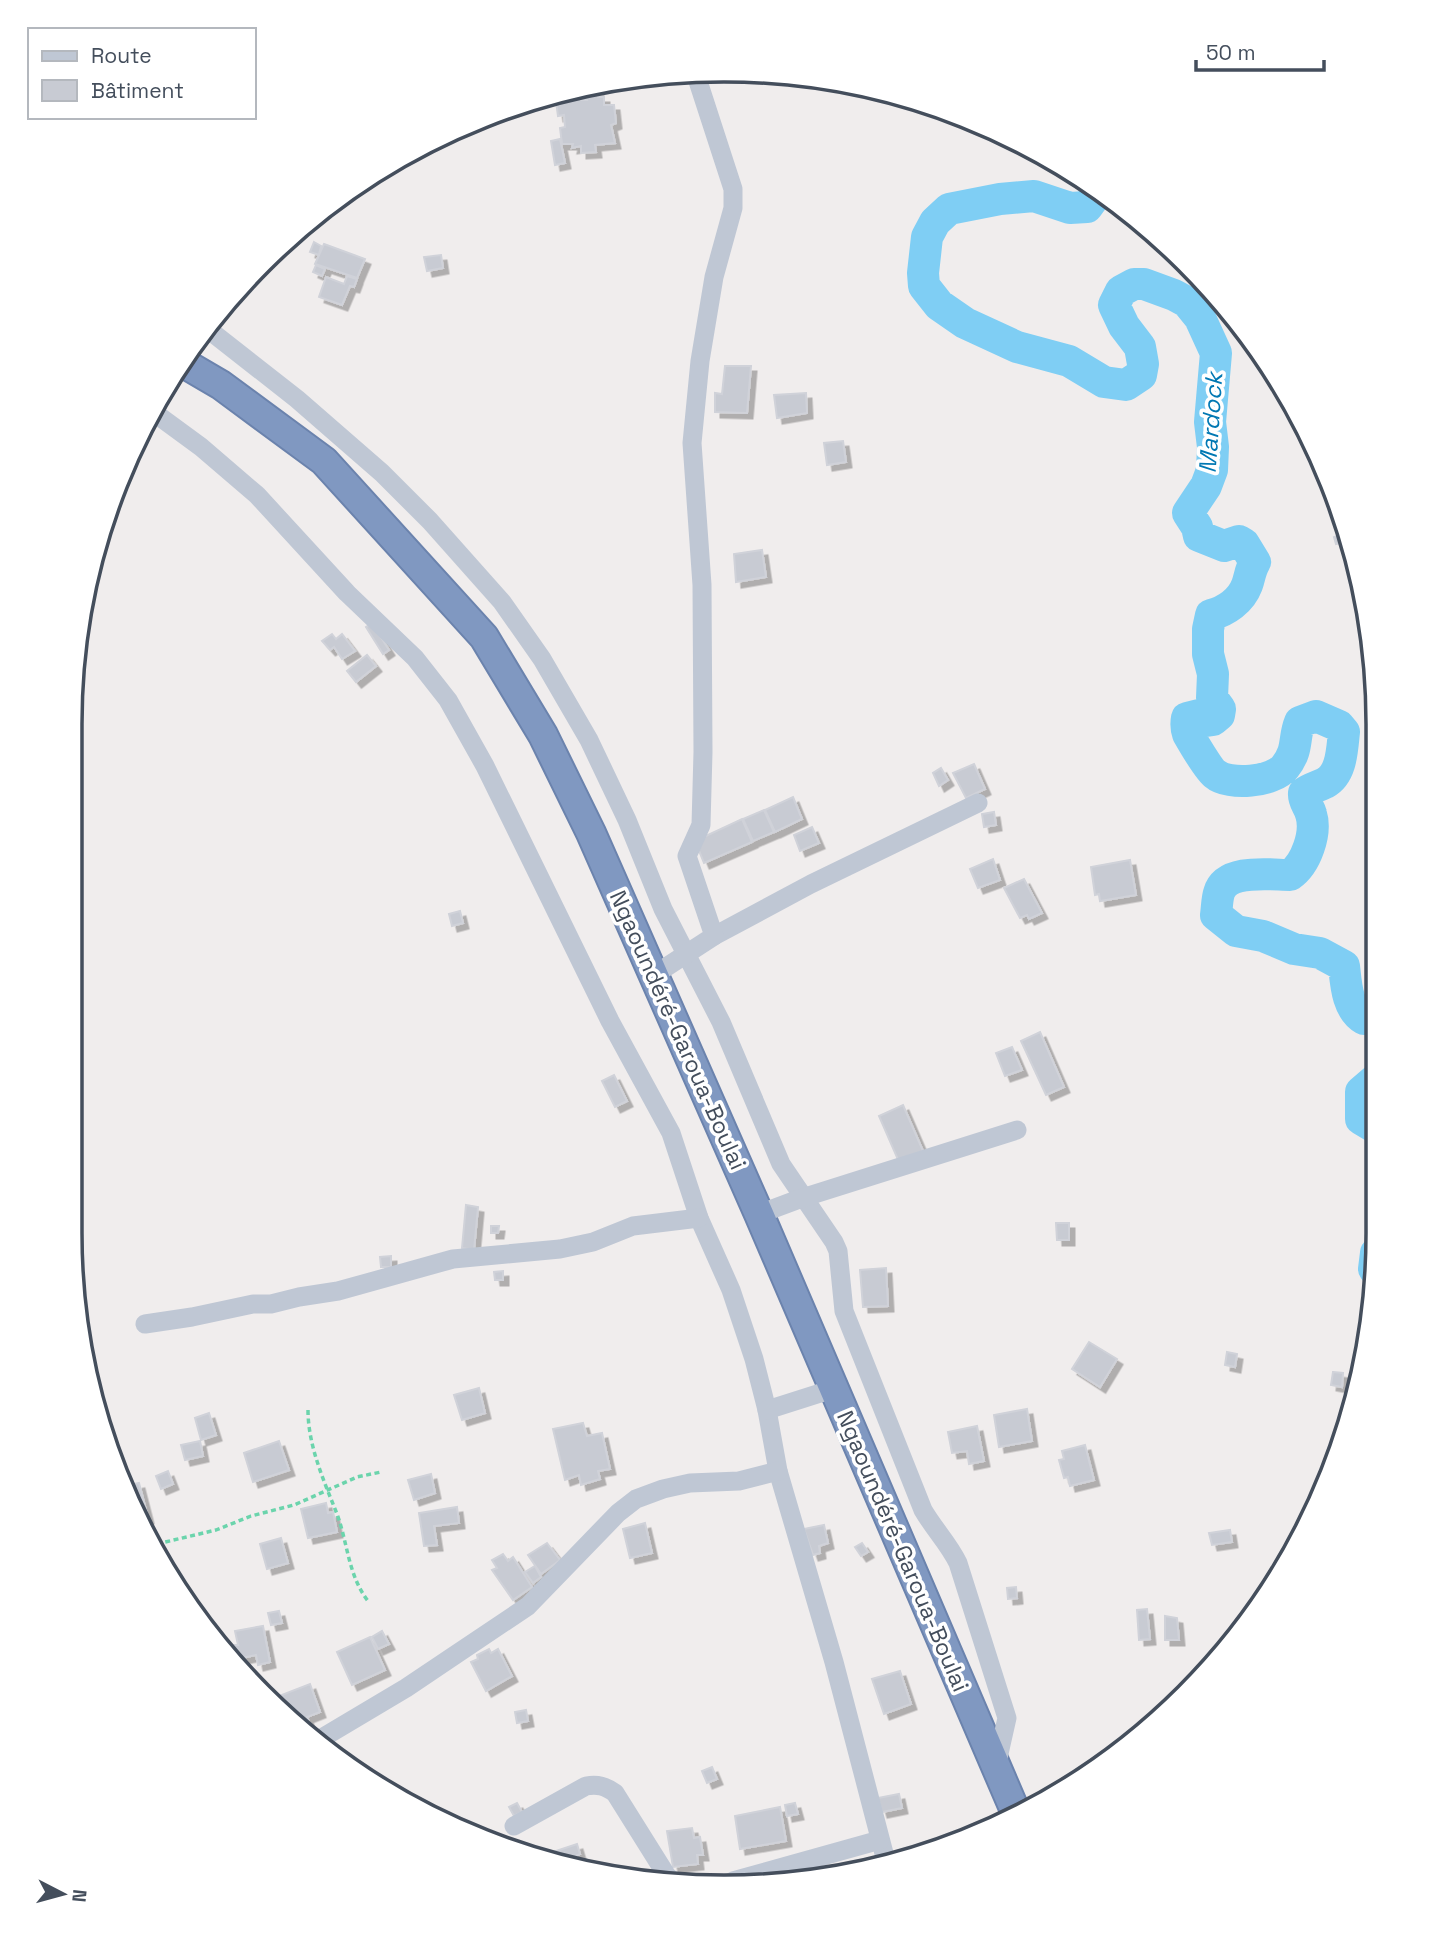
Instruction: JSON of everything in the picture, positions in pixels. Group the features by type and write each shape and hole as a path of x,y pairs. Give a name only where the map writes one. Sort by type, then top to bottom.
{"highway":[{"name":"Ngaoundéré-Garoua-Boulai","path":"190,367 221,385 324,461 484,637 543,735 591,833 759,1214 1013,1806"}],"street":[{"path":"699,83 733,189 733,208 714,277 700,361 692,443 702,564 704,752 701,825 687,856 714,936"},
{"path":"214,334 297,399 382,473 430,521 502,602 542,659 589,740 627,820 663,909 721,1022 781,1164 834,1241 838,1251 845,1311 923,1510 952,1550 958,1563 1007,1718 996,1767"},
{"path":"160,417 201,447 257,495 347,593 415,658 448,700 485,766 610,1021 671,1133 699,1218 731,1290 754,1359 767,1410 778,1472 834,1662 884,1854"},
{"path":"654,975 714,936 811,884 978,803"},
{"path":"759,1214 1017,1130"},
{"path":"145,1324 338,1291 453,1259 560,1249 593,1241 634,1226 699,1218"},
{"path":"767,1410 833,1389"},
{"path":"326,1736 406,1688 528,1606 618,1513 636,1499 690,1483 738,1481 778,1472"},
{"path":"514,1826 586,1786 596,1784 607,1787 615,1793 664,1871"},
{"path":"761,1873 880,1840"}],"path":[{"path":"308,1410 308,1422 327,1492 338,1516 352,1572 368,1601"},
{"path":"162,1543 216,1530 327,1492 357,1477 382,1472"}],"building":[{"path":"598,95 604,97 604,105 614,105 616,123 611,125 615,143 595,145 596,152 581,153 581,146 572,148 573,144 562,144 560,128 565,127 564,115 558,116 556,104 587,100 586,98"},
{"path":"560,139 565,163 555,165 551,141"},
{"path":"314,242 321,246 319,255 310,252"},
{"path":"324,244 365,259 357,278 315,264"},
{"path":"441,255 443,268 427,271 424,257"},
{"path":"316,265 325,269 322,276 313,272"},
{"path":"347,276 357,279 354,287 350,286 342,305 319,297 326,277 344,284"},
{"path":"725,366 751,366 747,413 715,412 715,393 722,394"},
{"path":"806,393 807,413 777,418 774,395"},
{"path":"843,441 846,462 827,465 824,443"},
{"path":"762,550 766,577 736,582 734,554"},
{"path":"372,623 389,650 383,654 366,627"},
{"path":"332,634 336,639 342,634 355,651 342,659 334,647 330,650 322,641"},
{"path":"367,655 376,666 356,682 347,671"},
{"path":"974,764 985,789 966,798 953,773"},
{"path":"941,768 948,780 939,786 933,773"},
{"path":"793,797 802,819 775,832 765,810"},
{"path":"764,810 774,832 753,841 743,819"},
{"path":"994,812 996,825 984,827 982,814"},
{"path":"742,819 752,842 704,863 695,841"},
{"path":"812,827 819,843 800,851 794,835"},
{"path":"993,859 1000,880 978,888 970,869"},
{"path":"1130,860 1136,895 1100,901 1099,894 1095,895 1091,867"},
{"path":"1024,879 1042,913 1029,919 1027,915 1020,918 1004,888"},
{"path":"460,911 463,923 452,926 449,914"},
{"path":"1040,1032 1064,1087 1046,1095 1021,1041"},
{"path":"1012,1047 1022,1070 1005,1076 996,1053"},
{"path":"614,1075 627,1101 615,1107 602,1081"},
{"path":"903,1105 923,1151 899,1162 879,1116"},
{"path":"466,1205 478,1207 474,1250 462,1248"},
{"path":"1056,1223 1069,1223 1069,1240 1057,1240"},
{"path":"491,1226 499,1226 498,1233 491,1233"},
{"path":"391,1256 391,1267 381,1267 380,1257"},
{"path":"886,1268 888,1306 863,1307 860,1270"},
{"path":"503,1271 503,1280 495,1280 494,1272"},
{"path":"1089,1342 1117,1359 1100,1387 1072,1369"},
{"path":"1227,1352 1237,1354 1235,1367 1225,1365"},
{"path":"1333,1372 1343,1373 1342,1387 1331,1385"},
{"path":"479,1388 485,1413 462,1420 454,1395"},
{"path":"1027,1409 1032,1441 999,1447 994,1415"},
{"path":"209,1413 216,1435 201,1440 195,1418"},
{"path":"583,1423 587,1436 602,1433 610,1469 598,1471 600,1479 581,1485 579,1475 565,1480 553,1429"},
{"path":"977,1426 984,1461 969,1464 967,1451 952,1453 948,1432"},
{"path":"200,1441 203,1456 185,1460 181,1445"},
{"path":"279,1441 289,1470 253,1482 244,1453"},
{"path":"1085,1445 1094,1480 1070,1486 1068,1477 1064,1478 1059,1460 1064,1459 1062,1451"},
{"path":"168,1471 173,1484 161,1489 156,1476"},
{"path":"431,1474 435,1493 414,1500 408,1480"},
{"path":"139,1483 147,1516 133,1484"},
{"path":"326,1503 328,1513 333,1512 337,1532 308,1538 301,1509"},
{"path":"457,1507 459,1523 434,1526 437,1545 424,1546 419,1513"},
{"path":"645,1523 652,1553 630,1558 623,1529"},
{"path":"824,1525 828,1543 819,1546 820,1553 813,1555 804,1529"},
{"path":"1230,1530 1232,1542 1212,1545 1209,1533"},
{"path":"281,1538 288,1563 267,1569 260,1544"},
{"path":"547,1543 560,1560 541,1574 528,1555"},
{"path":"862,1543 868,1552 861,1556 855,1547"},
{"path":"503,1554 508,1561 513,1557 532,1587 513,1600 492,1570 497,1568 492,1560"},
{"path":"535,1566 541,1577 533,1583 525,1572"},
{"path":"1016,1587 1017,1598 1008,1599 1007,1588"},
{"path":"1147,1609 1150,1639 1139,1640 1137,1610"},
{"path":"279,1611 282,1623 271,1625 268,1613"},
{"path":"1165,1616 1177,1618 1179,1640 1165,1640"},
{"path":"263,1626 270,1662 258,1665 256,1655 243,1658 234,1647 238,1645 235,1631"},
{"path":"382,1631 389,1644 378,1649 372,1637"},
{"path":"370,1637 385,1670 352,1685 337,1652"},
{"path":"489,1649 491,1653 498,1649 512,1676 486,1691 471,1662 478,1659 477,1655"},
{"path":"900,1671 911,1704 884,1714 872,1679"},
{"path":"310,1684 320,1712 307,1717 309,1722 280,1696"},
{"path":"526,1710 528,1721 517,1723 515,1712"},
{"path":"712,1767 717,1779 707,1783 702,1771"},
{"path":"899,1794 902,1808 882,1812 878,1798"},
{"path":"517,1803 522,1812 514,1816 509,1807"},
{"path":"795,1803 798,1814 787,1816 785,1805"},
{"path":"780,1807 786,1841 740,1849 735,1816"},
{"path":"692,1828 694,1838 700,1837 703,1855 697,1855 698,1864 673,1867 667,1831"},
{"path":"577,1844 580,1854 576,1857 554,1852"}],"waterway":[{"name":"Mardock","path":"1093,199 1087,207 1070,208 1034,196 1000,199 949,209 935,222 927,237 924,286 939,305 965,323 1017,347 1069,361 1104,382 1126,385 1141,375 1143,364 1140,347 1124,326 1114,305 1121,291 1134,284 1144,284 1187,302 1200,318 1216,353 1210,422 1212,470 1206,486 1188,513 1199,536 1224,546 1239,541 1244,544 1255,562 1241,596 1227,608 1211,615 1208,654 1213,674 1212,698 1220,709 1219,715 1206,721 1199,715 1187,718 1188,734 1215,774 1230,780 1251,781 1271,776 1285,767 1292,755 1300,722 1316,716 1339,726 1344,732 1335,774 1325,783 1304,793 1311,814 1312,830 1309,848 1301,864 1290,875 1261,874 1230,880 1223,885 1219,893 1216,915 1236,931 1263,936 1294,949 1320,953 1344,966 1348,996 1358,1015 1366,1018"},
{"name":"Mardock","path":"1366,1088 1361,1092 1361,1119 1366,1122"}]}
